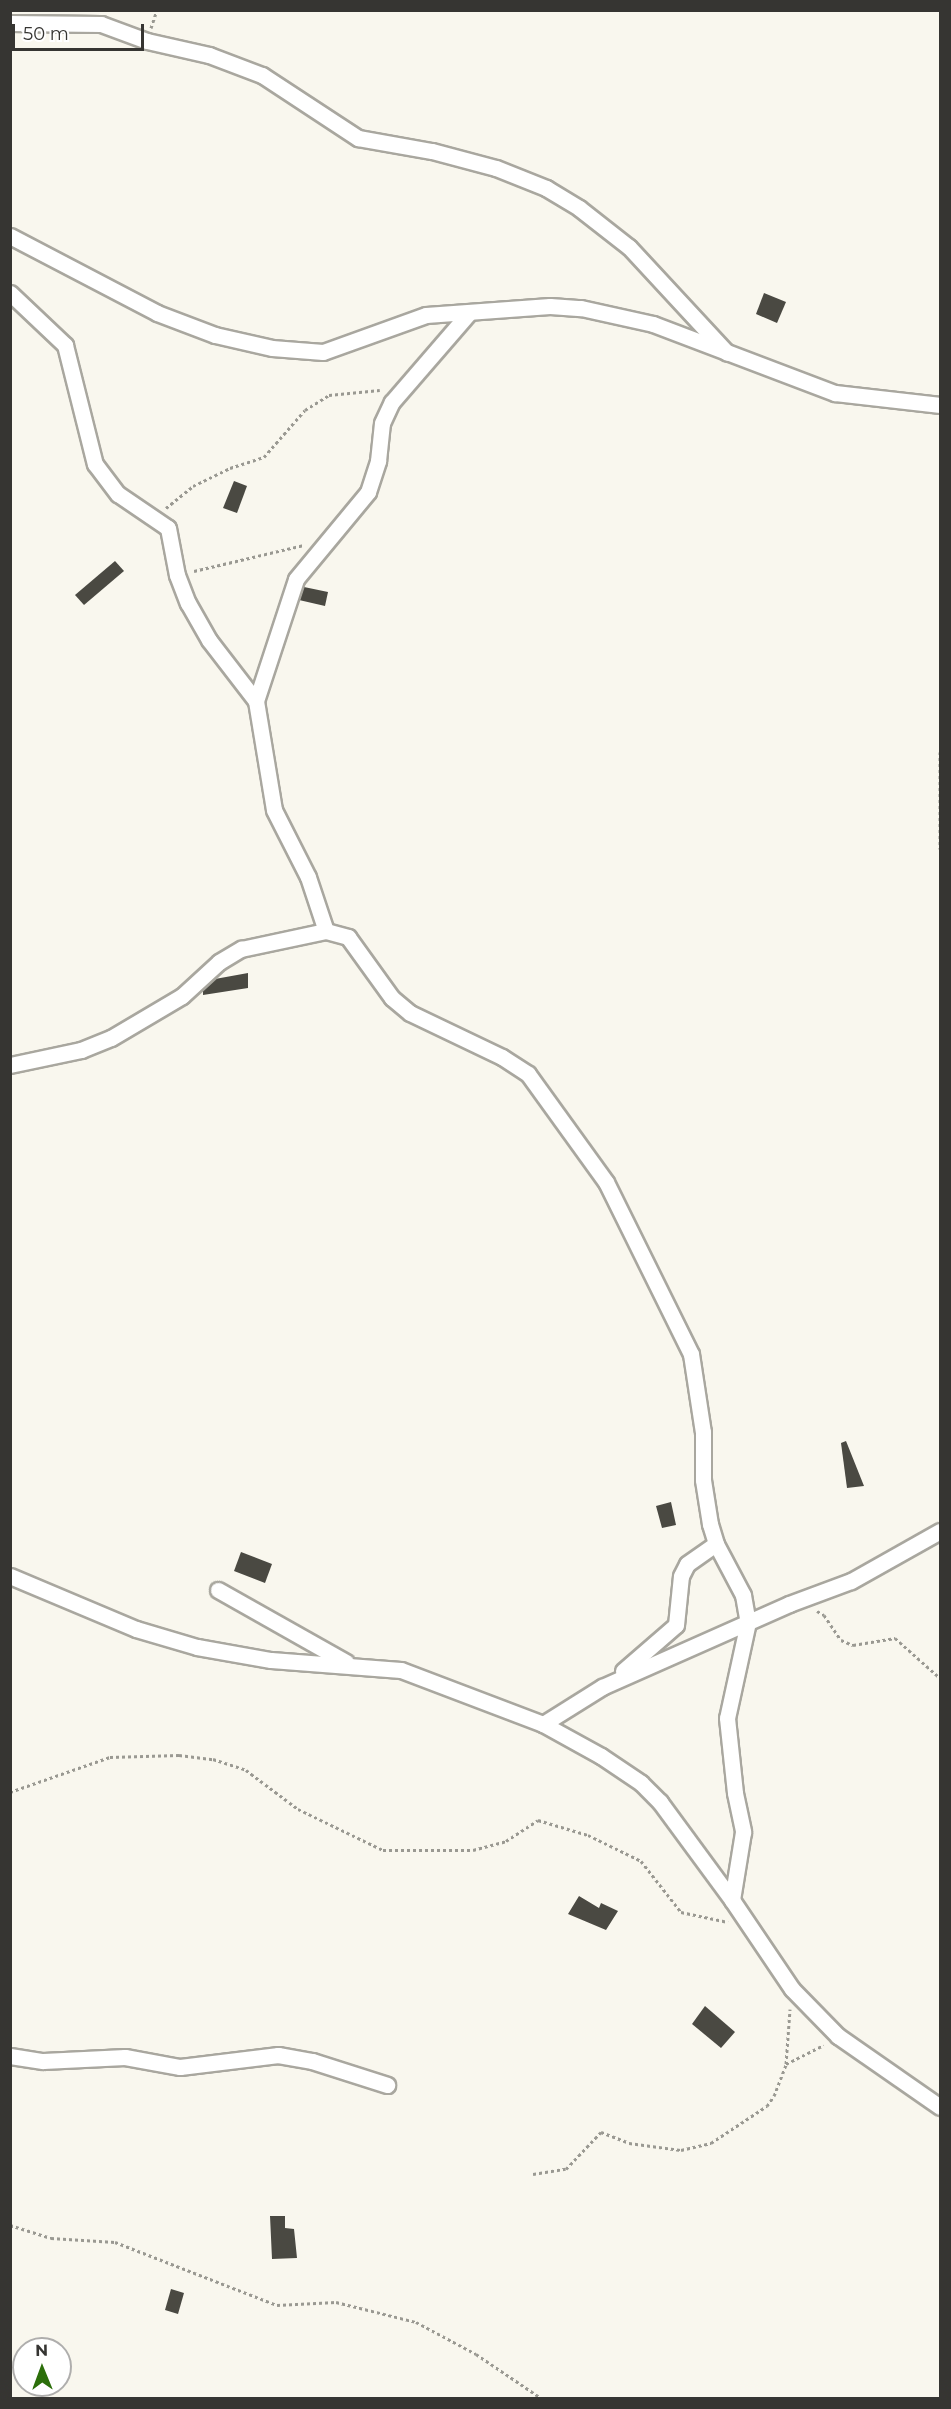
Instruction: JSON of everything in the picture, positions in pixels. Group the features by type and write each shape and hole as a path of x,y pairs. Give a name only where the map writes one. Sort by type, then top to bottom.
{"street":[{"path":"10,23 101,24 147,41 209,55 262,75 358,138 432,150 496,168 546,188 579,208 629,247 728,355"},
{"path":"10,236 157,313 215,335 272,348 323,352 407,319 550,306 612,313 653,324 728,355 835,393 940,405"},
{"path":"10,293 65,345 73,366 87,441 104,478 118,494 168,528 177,575 204,631 256,701 274,810 308,877 326,931"},
{"path":"256,701 296,579 368,492 378,461 382,423 400,391 468,314"},
{"path":"10,1065 81,1050 111,1038 182,996 219,962 242,949 326,931 348,937 392,998 410,1012 502,1057 528,1074 600,1172 691,1354 703,1432 703,1480 716,1544 743,1595 748,1622 727,1718 735,1793 743,1832 732,1900"},
{"path":"602,1687 789,1604 851,1581 940,1531"},
{"path":"543,1724 602,1687 670,1634 676,1625 681,1576 687,1564 716,1544"},
{"path":"10,1576 136,1629 197,1647 249,1657 401,1670 543,1724 624,1770 652,1793 732,1900 792,1989 838,2036 940,2107"},
{"path":"218,1590 351,1665"},
{"path":"10,2056 43,2061 125,2057 180,2067 278,2055 312,2061 387,2085"}],"path":[{"path":"155,517 193,486 230,468 264,457 305,410 329,395 353,391 400,391"},
{"path":"177,575 326,543"},
{"path":"940,752 940,849"},
{"path":"789,1604 820,1612 835,1635 853,1645 895,1638 940,1678"},
{"path":"10,1792 110,1757 179,1755 230,1762 298,1809 383,1850 473,1850 506,1841 538,1820 588,1834 641,1861 681,1912 750,1927"},
{"path":"533,2174 566,2169 601,2132 629,2143 670,2149 697,2149 711,2143 767,2106 786,2064 792,1989"},
{"path":"786,2064 838,2036"},
{"path":"10,2224 51,2238 115,2242 277,2305 336,2302 416,2322 476,2354 541,2398"}],"building":[{"path":"764,293 786,302 777,323 756,314"},
{"path":"234,481 247,486 237,513 223,508"},
{"path":"115,561 124,571 84,605 75,595"},
{"path":"304,587 328,592 325,606 299,600"},
{"path":"248,973 248,988 203,995 203,990 215,979"},
{"path":"846,1441 864,1486 847,1488 841,1443"},
{"path":"671,1502 676,1525 662,1528 656,1506"},
{"path":"241,1552 272,1564 265,1583 234,1571"},
{"path":"579,1896 599,1908 601,1903 618,1911 606,1930 568,1914"},
{"path":"705,2006 735,2032 721,2048 692,2024"},
{"path":"270,2216 285,2216 285,2228 294,2229 297,2258 272,2259"},
{"path":"171,2289 184,2293 178,2314 165,2310"}]}
